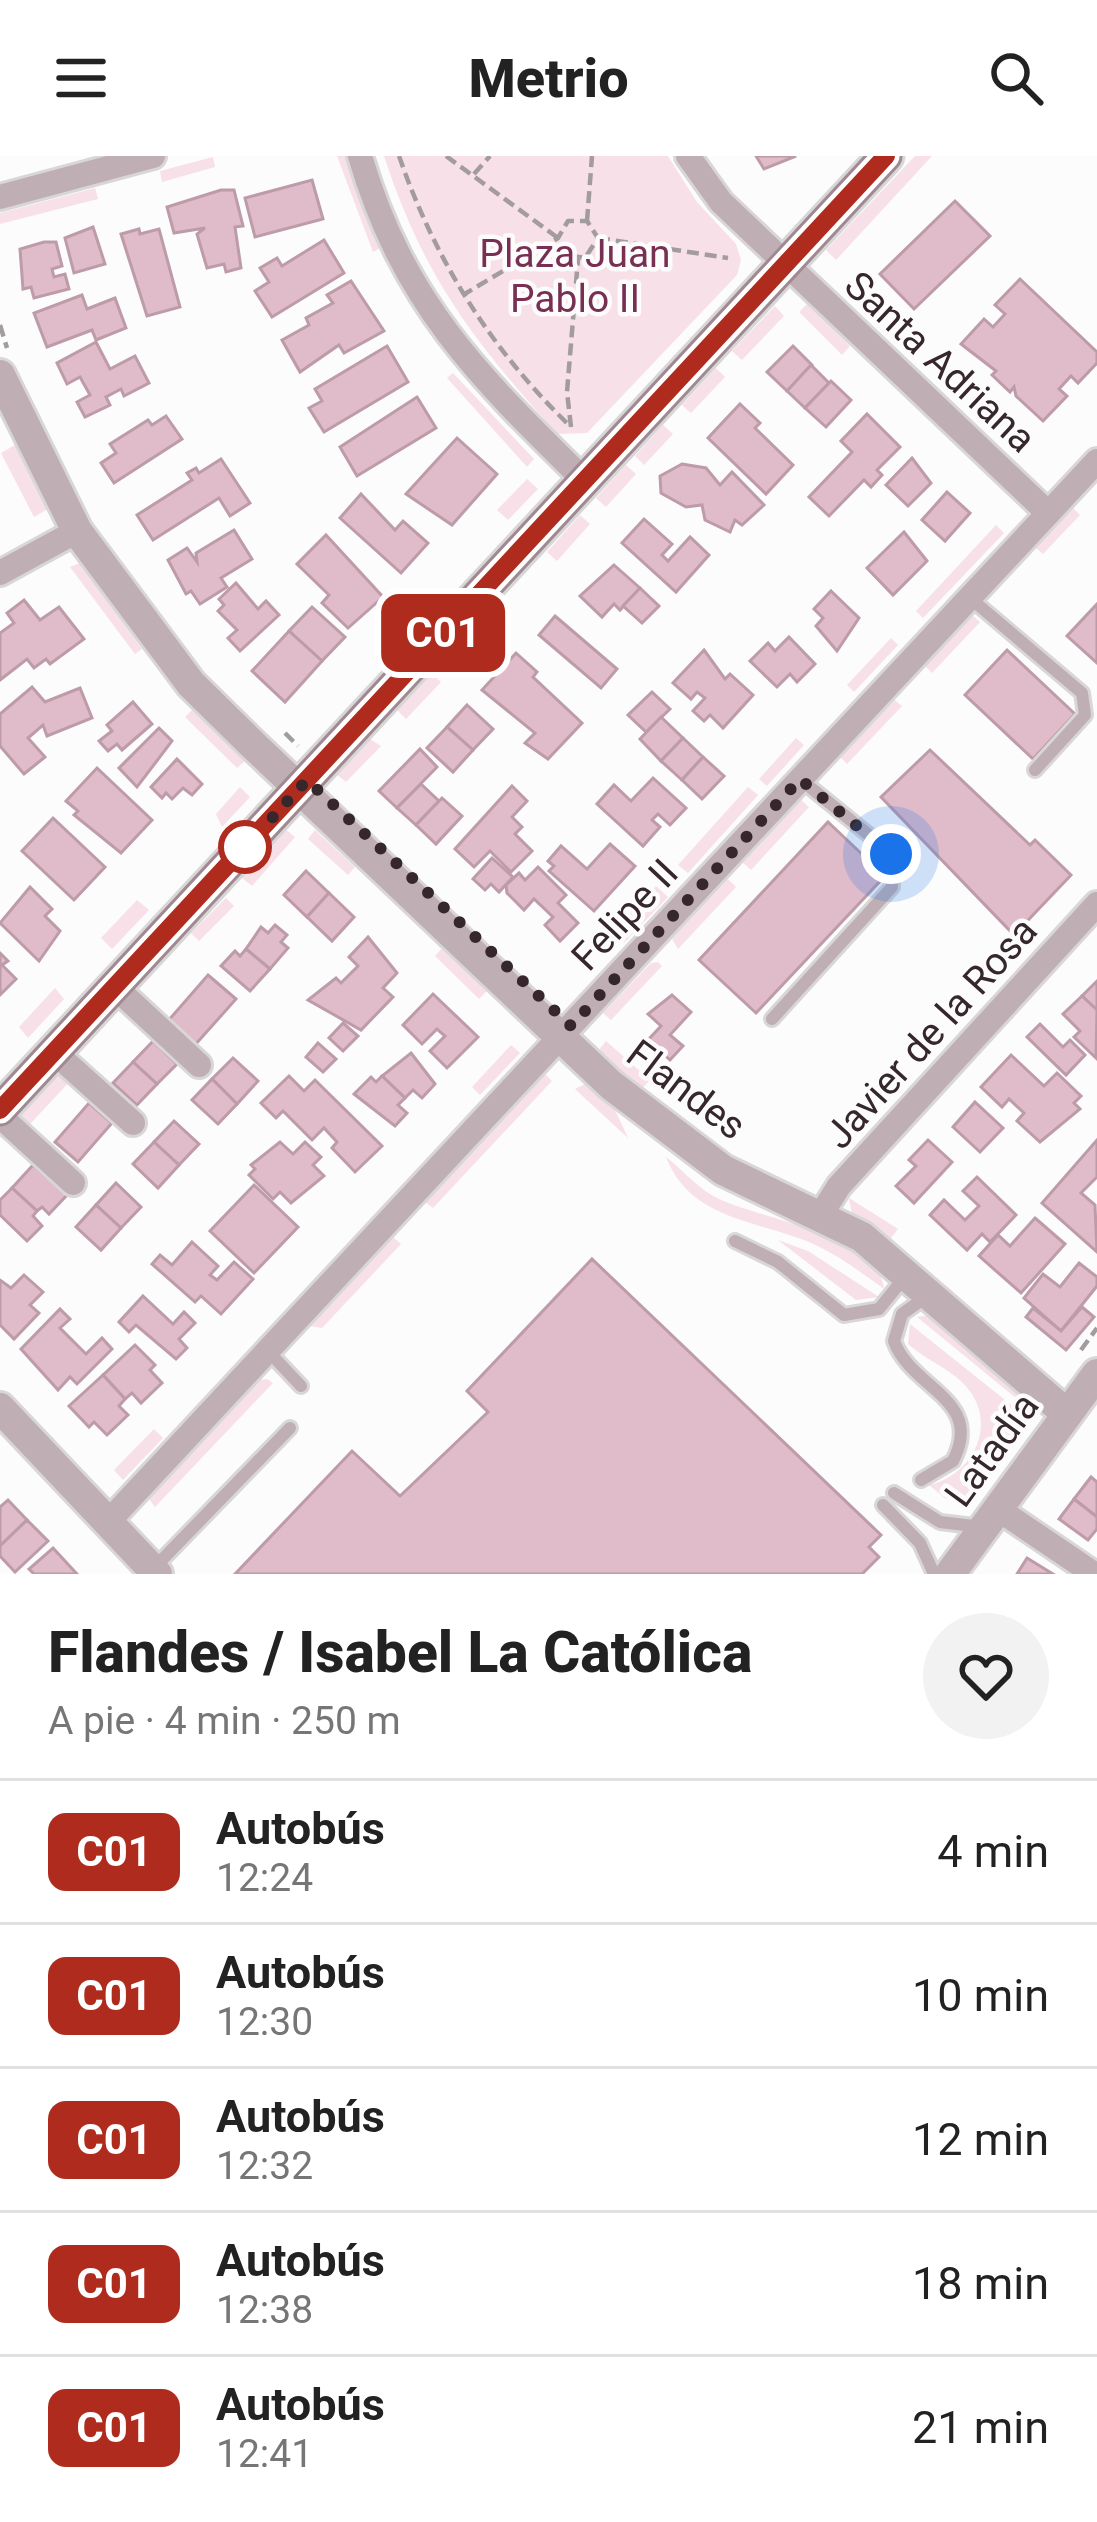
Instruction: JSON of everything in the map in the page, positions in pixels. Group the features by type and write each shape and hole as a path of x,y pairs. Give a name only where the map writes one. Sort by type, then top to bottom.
{"main road":[{"path":"0,1113 886,156"}],"street":[{"path":"0,197 153,156"},
{"path":"360,156 401,262 439,328 585,481"},
{"name":"Santa Adriana","path":"688,156 721,202 1048,513"},
{"name":"Flandes","path":"3,375 77,531 191,684 560,1037 690,1149 723,1170 822,1213 908,1272 1067,1414"},
{"name":"Felipe II","path":"108,1522 1097,461"},
{"path":"0,573 77,531"},
{"name":"Javier de la Rosa","path":"822,1213 839,1186 1097,904"},
{"path":"115,986 199,1065"},
{"path":"54,1052 133,1123"},
{"path":"0,1113 73,1183"},
{"name":"Latadía","path":"950,1574 1067,1414 1088,1364"},
{"path":"0,1408 155,1572"},
{"path":"991,1518 1094,1574"}],"lane":[{"path":"970,598 1082,693 1084,715 1035,770"},
{"path":"772,1019 892,887 895,872 891,854 800,779"},
{"path":"735,1241 778,1262 844,1315 879,1309 908,1272"},
{"path":"921,1480 945,1469 961,1442 962,1422 954,1406 902,1359 894,1341 902,1314 934,1293"},
{"path":"268,1351 301,1386"},
{"path":"155,1572 290,1428"},
{"path":"894,1493 952,1527 991,1518"},
{"path":"883,1505 920,1543 934,1574"}],"path":[{"path":"399,156 416,204 463,296 518,371 571,427 567,392 578,259"},
{"path":"446,156 557,238 566,256 590,255 598,238"},
{"path":"473,176 490,156"},
{"path":"592,156 587,221 598,238 728,258"},
{"path":"463,296 557,238 568,221 587,221"},
{"path":"0,325 3,375"},
{"path":"1088,1364 1097,1328"}],"green space":[{"path":"337,156 348,156 382,247 373,252"},
{"name":"Plaza Juan Pablo II","path":"384,156 668,156 697,202 736,244 741,260 737,275 587,433 557,434 454,306 416,238"},
{"path":"915,156 932,156 836,260 826,250"},
{"path":"213,157 215,167 162,182 160,171"},
{"path":"95,188 98,199 0,224 0,213"},
{"path":"808,303 850,346 842,355 799,312"},
{"path":"775,306 784,316 742,360 732,351"},
{"path":"716,368 725,377 691,413 682,405"},
{"path":"453,373 534,459 527,467 447,378"},
{"path":"663,425 673,434 644,465 635,456"},
{"path":"15,445 48,509 34,517 1,453"},
{"path":"626,465 636,474 606,507 596,498"},
{"path":"527,479 538,489 508,520 497,510"},
{"path":"1072,507 1080,515 1043,554 1035,547"},
{"path":"580,515 590,524 557,561 547,552"},
{"path":"996,525 1004,533 923,618 916,611"},
{"path":"80,563 142,649 135,654 70,567"},
{"path":"414,600 424,610 391,646 380,636"},
{"path":"486,614 496,622 459,662 450,654"},
{"path":"971,614 980,622 932,673 924,665"},
{"path":"891,638 898,645 854,692 847,685"},
{"path":"431,673 441,682 406,719 397,710"},
{"path":"892,698 902,706 847,764 838,755"},
{"path":"193,709 246,760 237,768 185,717"},
{"path":"796,738 804,745 767,786 759,779"},
{"path":"370,739 381,746 346,782 336,774"},
{"path":"240,787 250,797 222,827 216,814"},
{"path":"748,787 758,795 688,873 678,865"},
{"path":"801,800 809,807 751,870 743,863"},
{"path":"285,829 295,837 252,886 242,878"},
{"path":"315,830 355,867 348,875 308,839"},
{"path":"728,879 736,887 678,949 672,939"},
{"path":"656,886 668,897 624,943 612,932"},
{"path":"226,898 234,906 199,941 191,933"},
{"path":"137,900 149,910 112,949 101,938"},
{"path":"443,947 488,990 479,999 435,956"},
{"path":"651,963 662,966 611,1020 603,1013"},
{"path":"55,988 64,999 28,1038 19,1027"},
{"path":"606,1041 650,1080 641,1090 598,1051"},
{"path":"511,1045 520,1053 480,1095 472,1087"},
{"path":"61,1071 74,1077 30,1124 21,1115"},
{"path":"545,1074 552,1081 433,1208 425,1202"},
{"path":"585,1084 615,1110 628,1138 575,1089"},
{"path":"666,1157 717,1198 813,1231 861,1255 877,1270 884,1289 815,1245 706,1204 676,1177"},
{"path":"849,1198 898,1229 890,1239 852,1215"},
{"path":"393,1237 401,1244 322,1328 310,1326"},
{"path":"778,1240 808,1251 879,1297 856,1300"},
{"path":"930,1315 1040,1401 1033,1412 917,1317"},
{"path":"910,1324 1024,1415 1024,1423 966,1502 946,1499 929,1485 957,1472 975,1448 981,1420 977,1405 956,1377 908,1344"},
{"path":"260,1380 273,1383 155,1507 149,1499"},
{"path":"154,1429 163,1438 123,1480 114,1470"}],"building":[{"path":"756,156 796,156 764,169"},
{"path":"312,180 323,219 255,237 245,198"},
{"path":"234,190 243,226 235,227 241,268 226,272 224,264 207,268 197,234 205,228 174,233 167,207"},
{"path":"955,201 990,236 914,309 880,274"},
{"path":"93,227 105,264 74,273 65,238"},
{"path":"139,229 140,234 159,229 180,307 147,316 121,234"},
{"path":"324,240 344,273 272,317 255,291 269,282 260,268 277,258 282,266"},
{"path":"56,242 62,266 52,269 54,277 65,274 69,289 34,298 31,287 23,289 20,249"},
{"path":"1020,279 1097,352 1097,363 1078,383 1071,376 1059,389 1067,396 1043,421 1016,396 1014,387 1010,392 992,375 996,371 961,344 984,319 993,327 1005,314 995,305"},
{"path":"351,281 384,331 344,353 339,345 300,372 282,340 309,325 306,318 333,303 327,295"},
{"path":"82,295 87,309 115,298 126,328 96,340 92,330 47,347 34,313"},
{"path":"96,342 110,369 135,356 149,383 124,396 121,389 106,397 110,405 85,417 77,402 90,395 80,377 67,384 57,363"},
{"path":"387,346 408,382 324,432 309,408 322,401 315,389"},
{"path":"793,346 812,365 787,391 767,372"},
{"path":"811,365 829,383 805,408 787,391"},
{"path":"831,381 851,400 826,427 805,408"},
{"path":"417,397 436,428 357,476 340,447"},
{"path":"740,404 760,423 755,428 793,465 766,494 708,438"},
{"path":"867,414 900,447 877,470 882,475 871,487 864,480 829,516 809,497 852,452 841,441"},
{"path":"166,416 182,439 114,483 101,463 116,453 110,444 148,420 152,425"},
{"path":"457,438 497,474 452,525 406,494"},
{"path":"912,458 931,483 908,506 886,485"},
{"path":"221,459 250,503 230,516 219,498 153,540 137,515 192,480 187,473 196,468 199,473"},
{"path":"682,464 706,468 720,485 732,472 764,505 742,525 735,520 730,532 705,520 702,505 686,507 661,493 660,476"},
{"path":"947,492 970,513 945,541 922,520"},
{"path":"361,494 395,530 403,521 428,543 401,573 340,518"},
{"path":"644,519 672,544 662,555 668,561 690,537 709,555 676,592 622,543"},
{"path":"234,530 252,559 221,578 227,587 200,604 191,591 186,594 168,560 187,548 197,562 196,553"},
{"path":"904,532 927,561 893,595 867,568"},
{"path":"326,535 383,597 348,628 322,603 329,595 297,564"},
{"path":"614,565 640,588 620,610 614,604 602,617 580,596"},
{"path":"236,583 258,609 266,601 279,615 240,651 228,638 237,630 218,611 224,605 219,599"},
{"path":"640,588 659,606 642,623 623,606"},
{"path":"831,591 859,618 837,651 816,626 823,618 814,609"},
{"path":"24,600 40,620 59,607 84,639 50,664 46,659 34,668 27,659 0,680 0,633 14,623 7,613"},
{"path":"1097,604 1097,663 1067,636"},
{"path":"312,607 345,637 322,661 289,631"},
{"path":"555,616 617,669 601,688 539,635"},
{"path":"289,631 322,661 285,702 252,671"},
{"path":"789,637 815,664 797,682 790,674 777,687 750,661 768,643 775,651"},
{"path":"704,650 725,679 730,674 753,695 723,728 710,715 704,721 693,711 705,698 697,692 691,699 673,683"},
{"path":"1007,650 1075,714 1033,759 965,695"},
{"path":"516,653 537,672 533,677 582,723 548,759 525,743 535,733 482,690"},
{"path":"32,687 45,702 80,688 92,718 47,736 43,725 28,738 45,757 24,774 0,746 0,714"},
{"path":"652,692 670,709 646,732 628,715"},
{"path":"133,702 152,724 122,750 117,744 108,751 99,741 112,731 107,725"},
{"path":"467,705 493,729 473,750 447,727"},
{"path":"661,717 683,738 661,761 640,739"},
{"path":"447,727 473,750 453,772 427,748"},
{"path":"159,728 172,741 137,787 119,768"},
{"path":"683,738 703,757 682,780 661,761"},
{"path":"420,749 437,767 397,808 379,791"},
{"path":"930,750 1030,845 1035,840 1071,875 1014,935 881,797"},
{"path":"703,757 724,776 702,799 682,780"},
{"path":"177,759 202,784 192,795 183,788 172,799 166,793 162,798 151,787"},
{"path":"97,768 152,820 121,853 74,815 78,811 66,801"},
{"path":"653,778 686,808 670,825 658,814 652,820 660,827 643,846 597,804 614,785 631,801"},
{"path":"421,784 439,801 416,825 397,808"},
{"path":"512,786 527,801 512,817 522,827 515,834 532,851 511,872 490,851 474,867 455,849"},
{"path":"442,798 462,816 436,844 416,825"},
{"path":"53,818 105,867 74,900 22,851"},
{"path":"828,822 885,876 756,1013 699,960"},
{"path":"610,844 635,866 594,911 549,871 554,866 548,861 561,846 587,869"},
{"path":"492,858 513,877 499,892 491,884 485,890 473,879"},
{"path":"538,867 566,895 558,903 578,923 560,941 545,925 553,917 534,899 524,910 507,893 506,885 519,873 525,880"},
{"path":"306,871 329,893 307,917 284,895"},
{"path":"30,887 52,909 45,916 60,931 39,961 0,923"},
{"path":"329,893 354,917 332,941 307,917"},
{"path":"275,925 287,935 281,942 288,948 270,969 246,949 261,927 268,933"},
{"path":"368,937 397,973 383,988 393,997 361,1030 308,1000 336,978 341,983 358,966 349,957"},
{"path":"246,949 270,969 250,991 221,966 235,951 240,956"},
{"path":"0,953 8,961 2,965 16,979 0,995"},
{"path":"208,975 236,999 195,1045 168,1021"},
{"path":"1097,981 1097,1010 1082,996"},
{"path":"433,994 478,1037 447,1068 430,1051 445,1036 437,1029 422,1044 403,1025"},
{"path":"672,995 691,1012 670,1035 683,1046 670,1060 648,1040 661,1026 648,1014"},
{"path":"1082,996 1097,1010 1096,1058 1074,1037 1080,1031 1063,1014"},
{"path":"343,1023 358,1036 343,1051 329,1038"},
{"path":"1040,1024 1063,1047 1070,1040 1085,1055 1066,1075 1027,1037"},
{"path":"153,1041 177,1064 157,1084 133,1062"},
{"path":"318,1043 336,1059 323,1072 306,1057"},
{"path":"411,1053 435,1084 422,1098 413,1090 405,1098 382,1076"},
{"path":"1011,1055 1044,1086 1057,1073 1081,1096 1074,1103 1080,1109 1040,1142 1017,1121 1024,1113 1009,1099 1002,1107 981,1087"},
{"path":"233,1058 258,1081 237,1104 212,1079"},
{"path":"133,1062 157,1084 137,1105 113,1083"},
{"path":"289,1076 304,1091 315,1080 382,1146 355,1172 332,1148 337,1142 324,1128 312,1140 283,1111 276,1118 261,1103"},
{"path":"382,1076 405,1098 398,1105 407,1113 395,1126 354,1094 371,1077 376,1082"},
{"path":"212,1079 237,1104 218,1124 192,1100"},
{"path":"975,1102 1003,1128 980,1152 953,1127"},
{"path":"89,1103 112,1123 78,1162 55,1142"},
{"path":"174,1121 199,1144 179,1165 154,1142"},
{"path":"928,1140 952,1162 914,1203 896,1186 916,1166 909,1160"},
{"path":"1097,1140 1097,1177 1081,1193 1095,1205 1097,1252 1042,1203"},
{"path":"154,1142 179,1165 158,1188 133,1164"},
{"path":"280,1142 293,1154 305,1142 321,1157 313,1165 324,1176 291,1203 280,1192 273,1199 249,1175 255,1169 251,1165"},
{"path":"33,1165 67,1195 49,1214 42,1207 37,1211 12,1188"},
{"path":"977,1177 1016,1215 990,1242 982,1234 967,1250 930,1215 944,1200 965,1220 979,1206 963,1191"},
{"path":"116,1183 141,1207 121,1228 96,1205"},
{"path":"254,1185 298,1227 254,1273 210,1231"},
{"path":"12,1188 37,1211 33,1216 42,1226 27,1241 0,1215 0,1200"},
{"path":"96,1205 121,1228 101,1250 76,1227"},
{"path":"1035,1218 1065,1244 1021,1293 979,1256 998,1235 1010,1246"},
{"path":"192,1242 218,1266 210,1275 217,1280 234,1262 253,1279 221,1314 201,1296 195,1302 152,1264 160,1255 172,1265"},
{"path":"592,1259 881,1535 869,1547 879,1557 862,1574 235,1574 352,1451 400,1496 488,1412 467,1391"},
{"path":"1079,1263 1097,1277 1097,1286 1061,1331 1024,1298 1043,1274 1060,1287"},
{"path":"24,1275 43,1292 30,1305 39,1313 14,1339 0,1325 0,1280 11,1288"},
{"path":"143,1296 173,1324 184,1312 195,1323 179,1339 187,1348 176,1359 136,1325 129,1332 119,1322"},
{"path":"1082,1307 1094,1317 1066,1350 1026,1317 1033,1308 1061,1331"},
{"path":"60,1309 70,1319 60,1328 86,1354 102,1338 112,1349 77,1384 70,1377 58,1390 21,1349"},
{"path":"135,1345 155,1365 150,1370 162,1383 141,1403 132,1393 125,1399 103,1375"},
{"path":"103,1375 125,1399 119,1406 128,1415 107,1435 94,1422 89,1427 69,1406"},
{"path":"1091,1477 1097,1482 1097,1517 1074,1499"},
{"path":"1074,1499 1097,1517 1097,1529 1088,1540 1059,1519"},
{"path":"8,1500 27,1520 0,1546 0,1507"},
{"path":"27,1520 48,1541 15,1572 0,1556 0,1546"},
{"path":"53,1548 77,1574 34,1574 29,1569"},
{"path":"1027,1558 1053,1574 1017,1574"}],"bus line":[{"name":"C01","path":"0,1110 886,156"}],"route":[{"path":"245,847 237,856 307,780 571,1026 800,779 891,854"}]}
